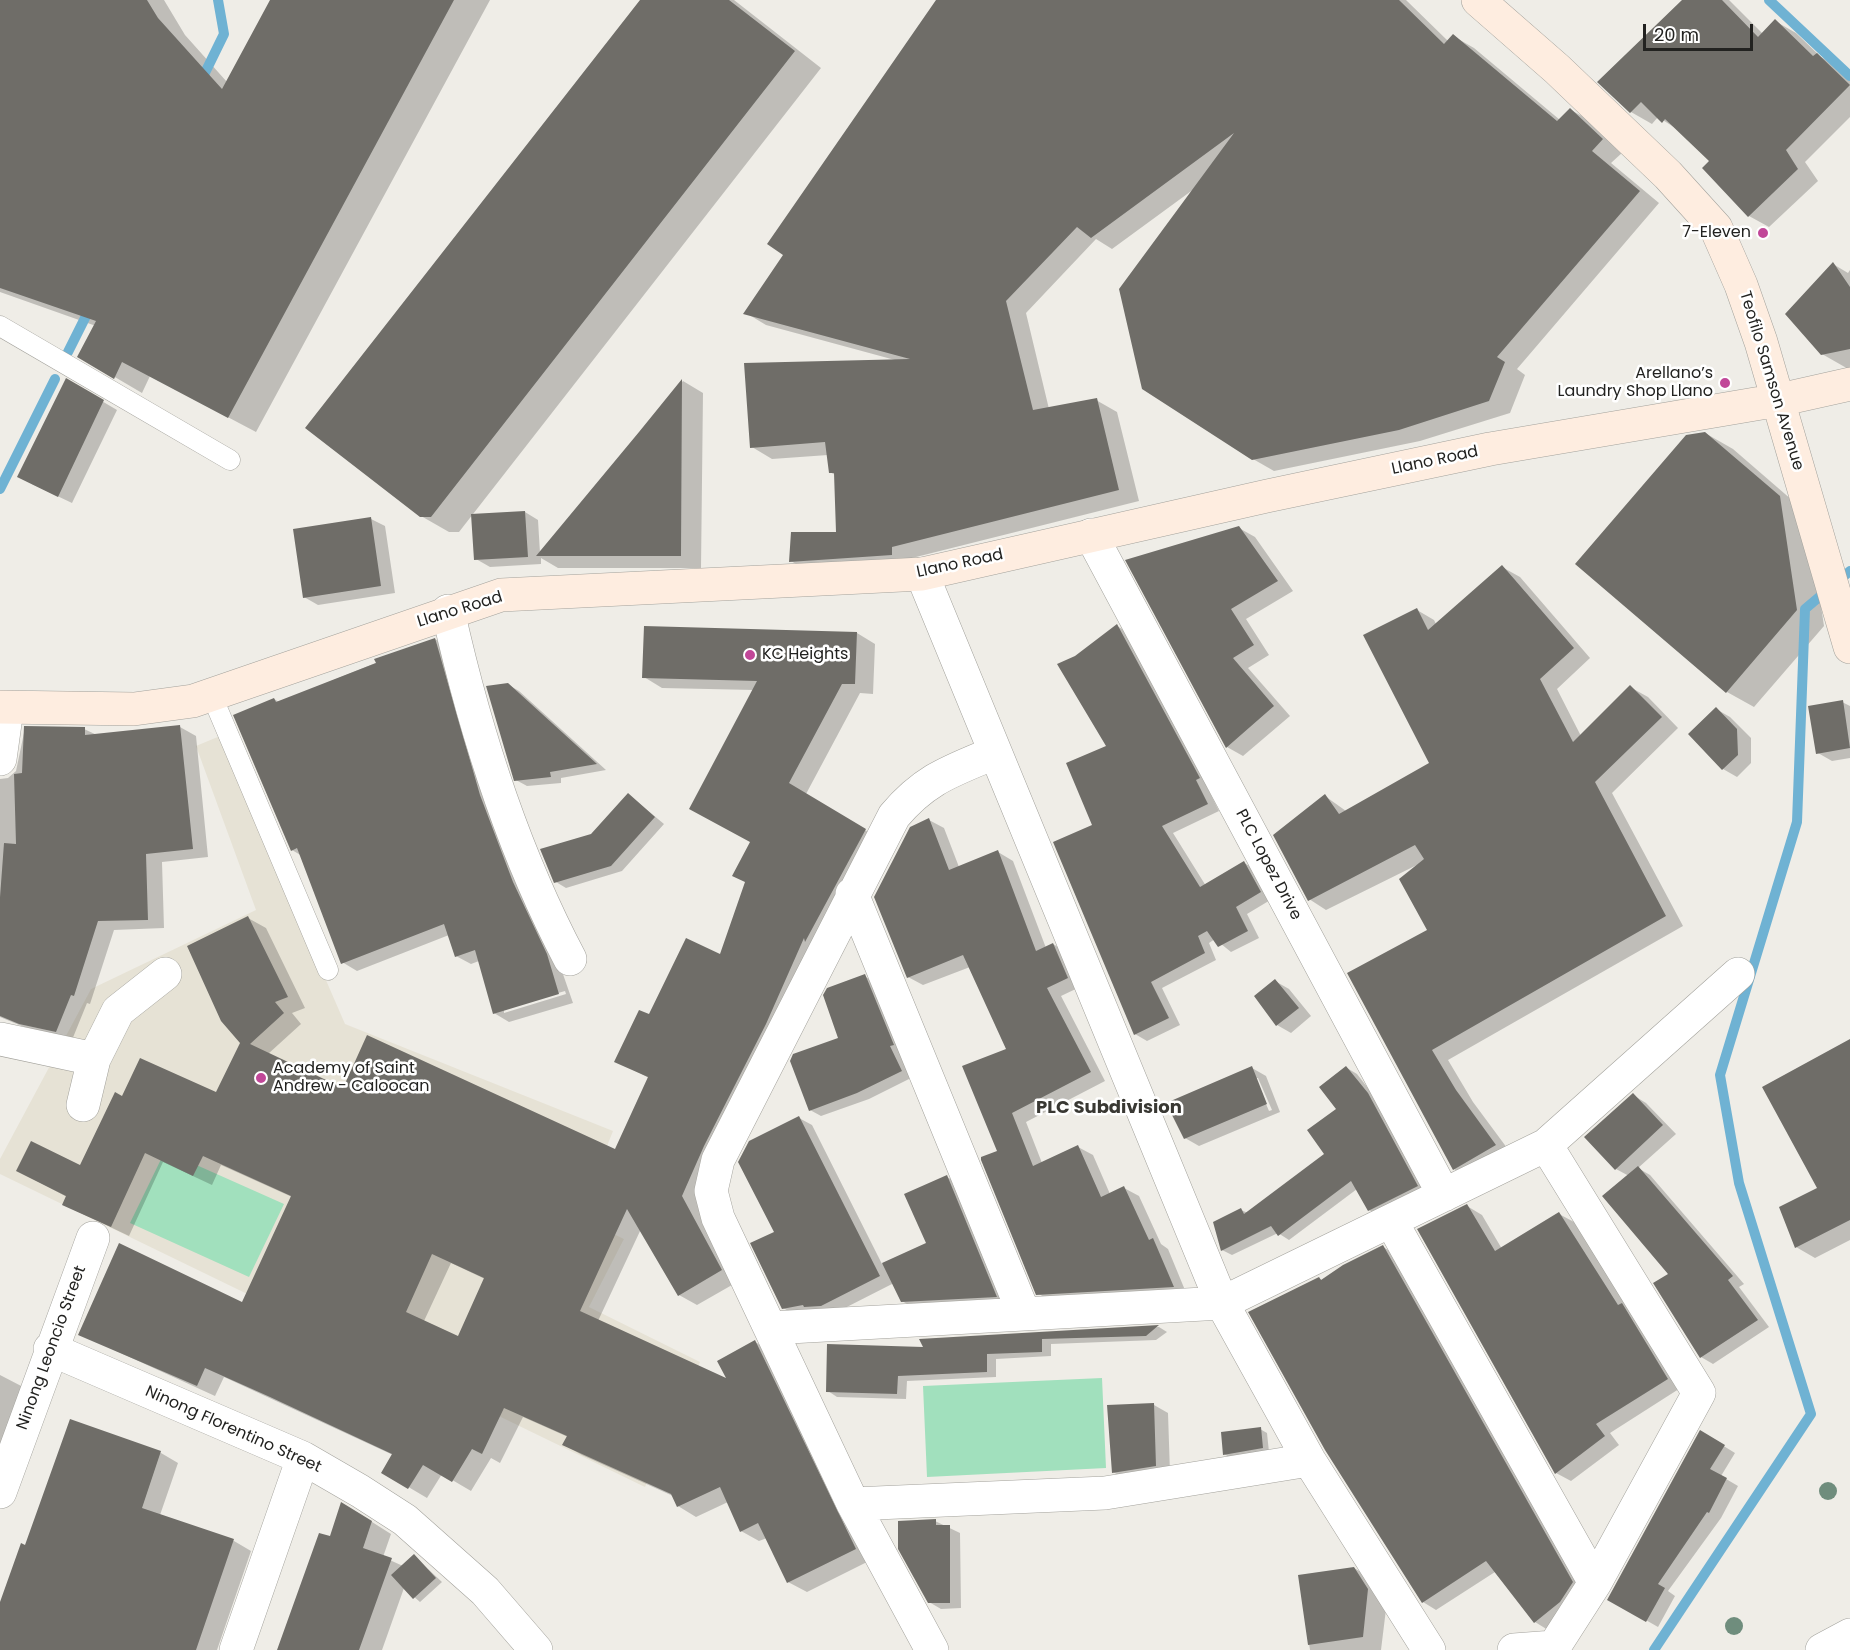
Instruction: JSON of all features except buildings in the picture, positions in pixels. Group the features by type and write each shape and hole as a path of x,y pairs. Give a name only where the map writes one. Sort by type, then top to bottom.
{"main road":[{"name":"Teofilo Samson Avenue","path":"1478,0 1557,69 1668,175 1716,228 1741,285 1779,400 1850,647"},
{"name":"Llano Road","path":"3,708 134,710 212,696 448,611 501,595 922,574 1091,535 1491,449 1779,400 1850,384"}],"street":[{"name":"PLC Lopez Drive","path":"1091,535 1444,1195"},
{"path":"922,574 1222,1303 1309,1460 1429,1650"},
{"path":"448,611 466,692 512,834 546,914 570,959"},
{"path":"0,759 3,708"},
{"path":"932,1650 854,1504 713,1204 711,1191 718,1160 852,894 894,816 911,795 934,778 994,753"},
{"path":"852,894 1024,1314"},
{"path":"83,1105 94,1059 118,1011 165,974"},
{"path":"771,1328 1222,1303 1546,1145 1738,974"},
{"path":"0,1039 94,1059"},
{"path":"1514,1650 1554,1647 1596,1583 1699,1393 1546,1145"},
{"path":"1391,1221 1596,1583"},
{"name":"Ninong Leoncio Street","path":"0,1492 50,1349 93,1238"},
{"name":"Ninong Florentino Street","path":"50,1349 303,1458 360,1491 405,1520 485,1591 536,1650"},
{"path":"236,1650 303,1458"},
{"path":"854,1504 1105,1493 1309,1460"},
{"path":"1822,1650 1850,1635"}],"lane":[{"path":"0,326 230,460"},
{"path":"212,696 328,970"}],"shaded area":[{"name":"Academy of Saint Andrew - Caloocan","path":"220,736 345,1024 613,1131 579,1217 624,1239 589,1307 700,1362 645,1487 0,1174 0,1159 91,989 256,910 196,746"}],"green space":[{"path":"165,1151 284,1204 249,1277 130,1223"},
{"path":"1102,1378 1106,1468 927,1477 923,1386"}],"waterway":[{"path":"200,83 224,34 218,0"},
{"path":"1769,0 1850,76"},
{"path":"68,352 92,304"},
{"path":"0,489 55,379"},
{"path":"1654,1650 1811,1414 1739,1183 1720,1075 1797,822 1805,609 1850,571"}],"place":[{"name":"7-Eleven","path":"1763,233"},
{"name":"Arellano’s Laundry Shop Llano","path":"1725,383"},
{"name":"KC Heights","path":"750,655"},
{"name":"Academy of Saint Andrew - Caloocan","path":"261,1078"}],"district":[{"name":"PLC Subdivision","path":"1109,1108"}]}
